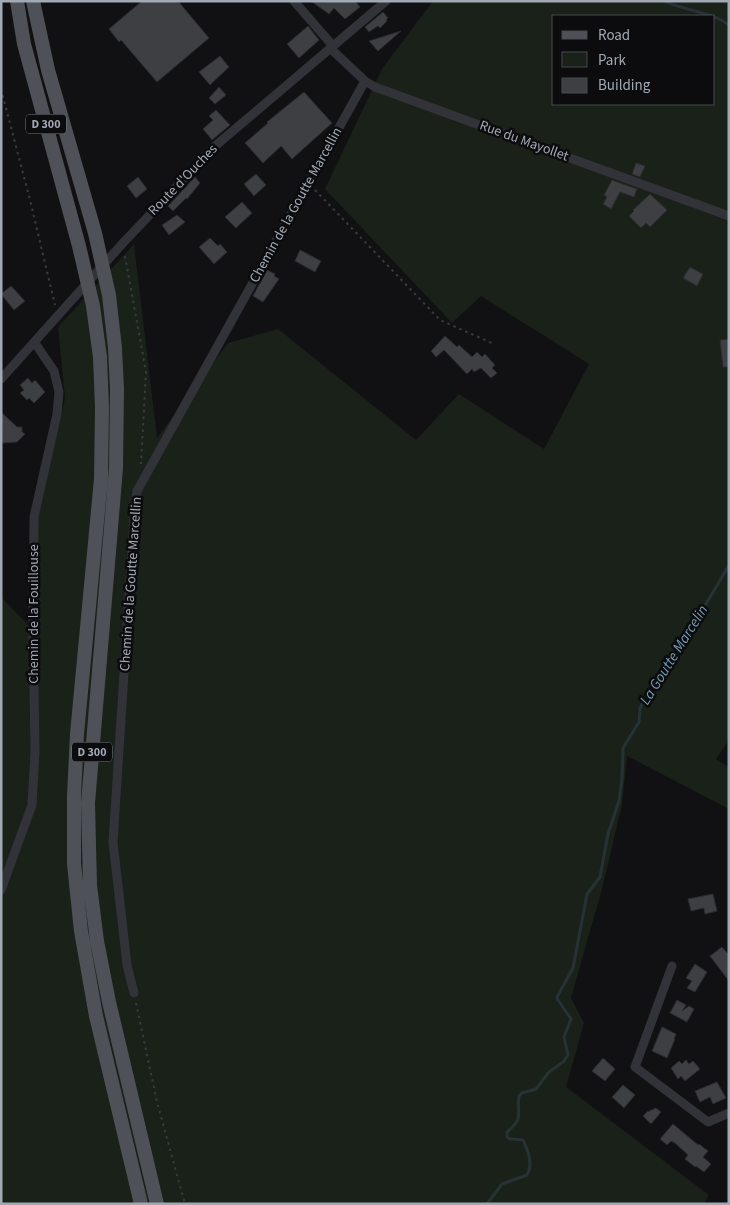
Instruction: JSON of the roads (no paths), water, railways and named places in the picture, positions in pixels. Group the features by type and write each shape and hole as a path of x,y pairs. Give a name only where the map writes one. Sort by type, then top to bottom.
{"main road":[{"name":"D 300","path":"17,1 24,44 79,246 93,306 100,357 102,408 101,479 77,734 74,796 74,864 81,932 96,1016 141,1204"},
{"name":"D 300","path":"33,1 48,70 95,233 109,294 117,380 118,428 88,803 90,885 109,1002 158,1204"}],"street":[{"name":"Rue du Mayollet","path":"294,1 332,47 365,81 375,87 729,216"},
{"name":"Route d'Ouches","path":"1,379 123,243 214,147 386,1"},
{"name":"Chemin de la Goutte Marcellin","path":"134,993 127,965 113,842 137,491 365,81"},
{"name":"Chemin de la Fouillouse","path":"1,890 32,805 36,751 33,623 34,517 57,414 59,392 54,371 35,343"},
{"path":"672,966 635,1067 708,1122 729,1113"}],"waterway":[{"name":"La Goutte Marcelin","path":"664,1 709,15"},
{"name":"La Goutte Marcelin","path":"715,17 729,25"},
{"name":"La Goutte Marcelin","path":"487,1204 502,1184 527,1175 529,1171 529,1158 523,1140 507,1137 507,1132 513,1127 519,1116 519,1096 522,1093 536,1089 549,1072 563,1062 568,1055 564,1037 571,1019 557,997 573,968 587,894 600,877 608,834 619,801 623,748 639,722 640,708 656,679 672,662 729,565"}]}
